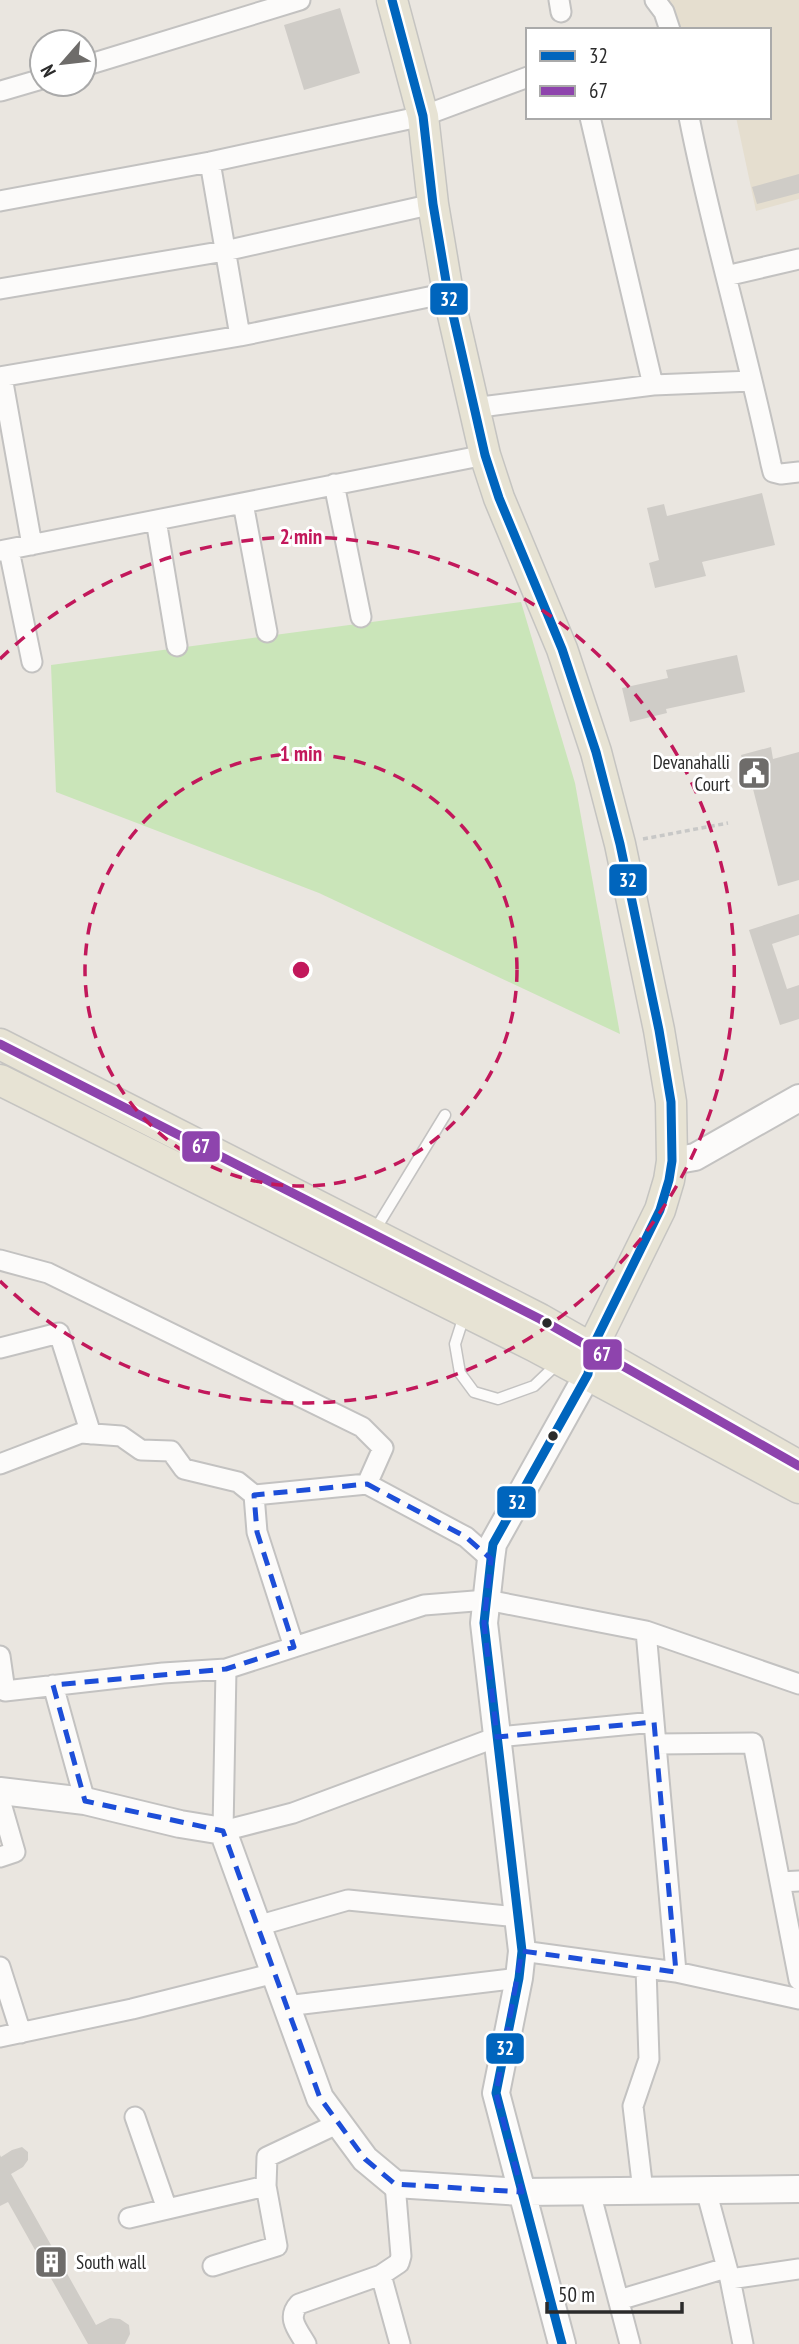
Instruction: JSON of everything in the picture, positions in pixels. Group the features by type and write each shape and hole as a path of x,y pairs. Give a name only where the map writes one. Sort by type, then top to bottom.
{"main road":[{"path":"392,0 423,116 433,204 448,293 473,408 499,498 562,649 596,752 620,844 662,1042 671,1102 672,1161 660,1210 577,1354"},
{"path":"0,1044 373,1234 799,1488"},
{"path":"0,1080 466,1312 577,1354 799,1466"}],"street":[{"path":"98,62 300,0"},
{"path":"655,0 664,12 669,28"},
{"path":"0,201 210,162 423,116 526,77"},
{"path":"1,92 28,83"},
{"path":"590,119 653,385"},
{"path":"689,119 714,234 773,472 799,472"},
{"path":"210,162 240,336"},
{"path":"0,289 225,251 433,204"},
{"path":"726,276 799,259"},
{"path":"32,545 10,469 1,377 240,336 448,293"},
{"path":"473,408 653,385 752,381"},
{"path":"32,662 4,550 485,455"},
{"path":"334,484 361,617"},
{"path":"243,502 267,632"},
{"path":"156,520 177,646"},
{"path":"672,1161 695,1157 799,1098"},
{"path":"0,1260 48,1273 362,1427 383,1448 367,1484"},
{"path":"0,1348 59,1333 91,1434"},
{"path":"562,2344 496,2092 522,1951 484,1623 493,1544 577,1354"},
{"path":"0,1464 81,1433 121,1436 141,1450 171,1451 184,1469 238,1482 254,1495 367,1484 466,1537 491,1559"},
{"path":"254,1495 257,1532 294,1647"},
{"path":"0,1656 3,1691 163,1673 226,1669 424,1605 487,1600 646,1631 799,1684"},
{"path":"646,1631 676,1972"},
{"path":"226,1669 223,1831 320,2098 365,2159 395,2184 522,2192 799,2189"},
{"path":"53,1685 85,1801"},
{"path":"0,1791 85,1801 180,1824 223,1831 293,1813 497,1737 654,1722"},
{"path":"656,1744 753,1744 790,1881 799,1980"},
{"path":"0,1801 15,1852 0,1857"},
{"path":"257,1926 348,1899 518,1917"},
{"path":"522,1951 676,1972 799,1999"},
{"path":"0,1967 21,2033"},
{"path":"643,2191 633,2106 649,2059 646,1968"},
{"path":"0,2037 132,2009 275,1973"},
{"path":"286,2006 519,1978"},
{"path":"135,2116 167,2209"},
{"path":"213,2266 277,2246 266,2186 267,2157 339,2123"},
{"path":"306,2344 292,2320 293,2310 299,2304 381,2275 399,2263 401,2256 395,2184"},
{"path":"129,2218 266,2186"},
{"path":"706,2190 743,2344"},
{"path":"590,2192 630,2344"},
{"path":"619,2300 728,2274 799,2269"},
{"path":"381,2275 400,2344"}],"lane":[{"path":"373,1234 445,1115"},
{"path":"466,1312 455,1344 460,1373 474,1392 498,1399 534,1387 577,1354"}],"path":[{"path":"620,844 728,823"}],"highlighted area":[{"path":"367,1484 466,1537 491,1559 484,1623 497,1737 654,1722 676,1972 522,1951 496,2093 522,2192 395,2184 365,2159 320,2098 223,1831 85,1801 53,1685 226,1669 294,1647 257,1532 254,1495"}],"shaded area":[{"path":"665,0 799,0 799,199 756,211 736,119 771,119 771,28 673,28"}],"green space":[{"path":"521,602 575,783 620,1034 319,893 56,792 51,665"}],"building":[{"path":"340,8 360,73 304,90 284,25"},
{"path":"799,174 799,193 757,204 752,187"},
{"path":"762,493 775,545 702,562 706,576 655,588 649,563 659,560 647,508 664,504 667,516"},
{"path":"737,655 745,692 666,709 667,713 630,722 622,688 668,678 666,670"},
{"path":"771,747 773,759 799,752 799,880 778,886 753,789 751,790 741,755"},
{"path":"799,914 799,935 772,944 787,989 799,985 799,1019 780,1025 749,930"},
{"name":"South wall","path":"22,2147 28,2152 28,2160 23,2167 11,2174 96,2325 110,2318 120,2319 129,2325 130,2334 125,2344 88,2344 8,2202 0,2206 0,2155 1,2157"}],"transit line":[{"name":"32","path":"392,0 423,116 433,204 448,293 485,455 499,498 562,649 596,752 620,844 659,1030 671,1102 672,1161 660,1210 592,1348 588,1374 493,1544 484,1623 522,1951 496,2093 562,2344"},
{"name":"67","path":"0,1044 540,1319 799,1466"}],"place":[{"name":"Devanahalli Court","path":"754,773"},
{"name":"South wall","path":"51,2262"}]}
